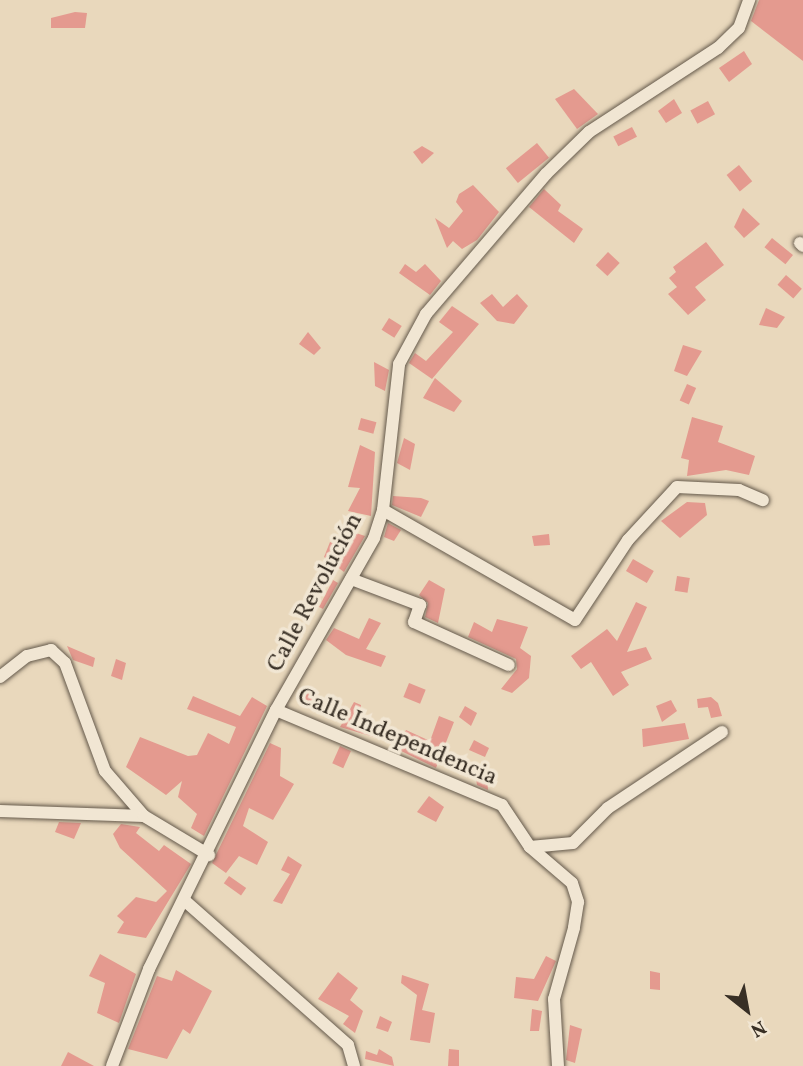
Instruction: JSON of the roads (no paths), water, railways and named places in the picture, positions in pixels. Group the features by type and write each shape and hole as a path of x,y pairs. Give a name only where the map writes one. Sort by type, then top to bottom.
{"street":[{"name":"Calle Revolución","path":"112,1066 184,900 209,855 275,710 351,579 383,510 399,364 426,314 546,174 589,132 718,48 739,28 749,0"},
{"path":"383,510 575,620 628,540 677,487 739,490 763,500"},
{"path":"351,579 420,605 414,622 509,665"},
{"path":"0,677 27,656 51,650 65,663 105,771 144,816 209,855"},
{"name":"Calle Independencia","path":"275,710 502,805 530,847 572,883 578,902 554,999 558,1066"},
{"path":"530,847 573,843 608,808 722,732"},
{"path":"0,811 144,816"},
{"path":"184,900 348,1045 354,1066"}]}
